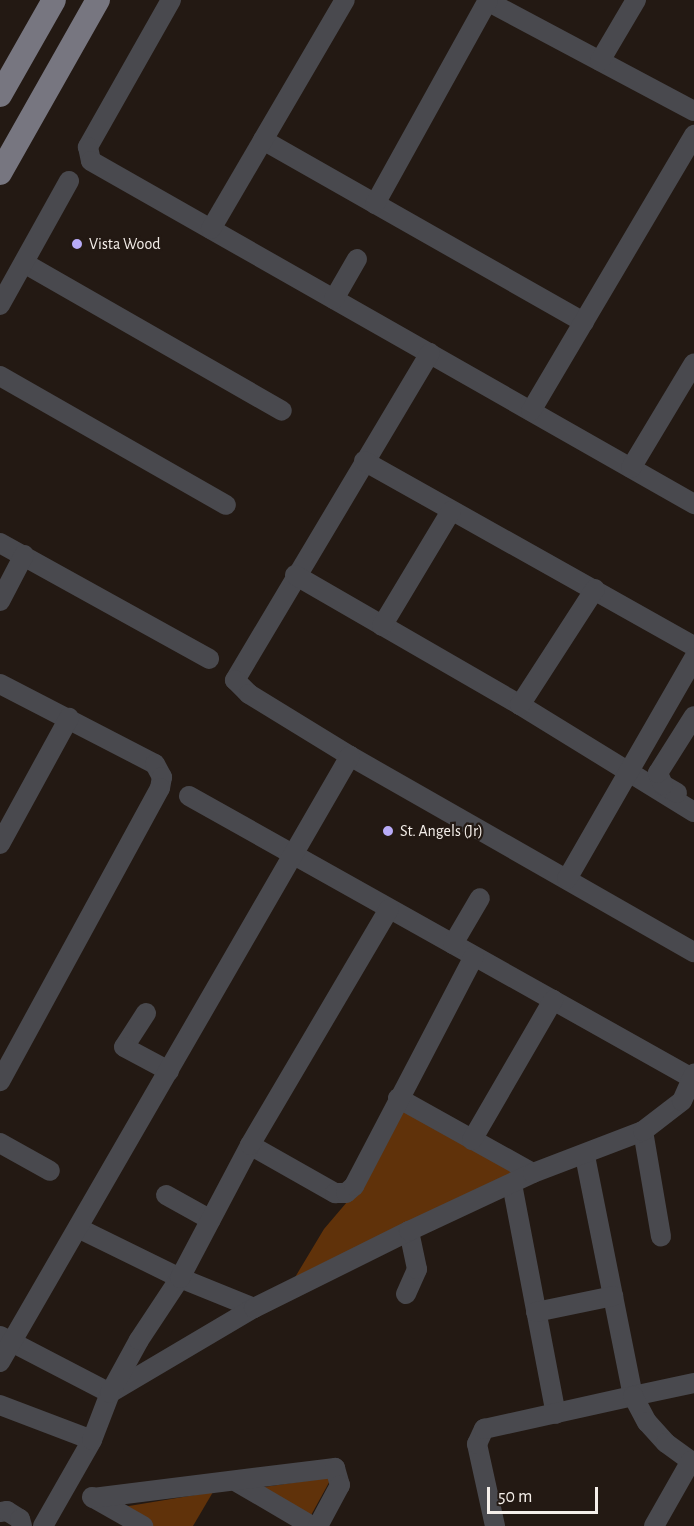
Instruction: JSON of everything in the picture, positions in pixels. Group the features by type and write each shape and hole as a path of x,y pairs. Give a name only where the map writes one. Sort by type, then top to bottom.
{"main road":[{"path":"0,95 10,66 54,0"},
{"path":"1,167 98,0"}],"street":[{"path":"171,0 87,154 91,161 694,504"},
{"path":"211,229 345,0"},
{"path":"375,204 488,0 694,111"},
{"path":"600,61 636,0"},
{"path":"531,411 694,135"},
{"path":"263,140 584,322"},
{"path":"0,305 69,182"},
{"path":"334,299 357,259"},
{"path":"24,263 282,411"},
{"path":"429,353 295,575 235,680 249,694 350,756 694,952"},
{"path":"631,468 694,363"},
{"path":"0,376 226,505"},
{"path":"364,461 694,646"},
{"path":"382,626 451,511"},
{"path":"0,543 209,660"},
{"path":"0,601 24,555"},
{"path":"295,575 520,705 694,812"},
{"path":"520,705 595,589"},
{"path":"567,879 692,666"},
{"path":"0,684 69,718 154,764 160,770 160,788 0,1082"},
{"path":"694,716 658,773 663,785 694,803"},
{"path":"0,844 69,718"},
{"path":"0,1362 5,1340 78,1228 350,756"},
{"path":"110,1393 254,1308 409,1231 533,1173 585,1156 643,1131 682,1101 693,1076 388,909 189,796"},
{"path":"453,944 480,898"},
{"path":"43,1526 92,1440 110,1393 180,1278 250,1145 388,909"},
{"path":"250,1145 335,1193 346,1193 354,1186 474,956"},
{"path":"472,1140 553,1000"},
{"path":"146,1013 124,1047 169,1071"},
{"path":"399,1098 533,1173"},
{"path":"643,1131 661,1236"},
{"path":"0,1143 50,1171"},
{"path":"585,1156 633,1396 646,1422 692,1462 654,1526"},
{"path":"513,1184 556,1414"},
{"path":"166,1196 211,1220"},
{"path":"78,1228 180,1278 254,1308"},
{"path":"406,1294 417,1269 409,1231"},
{"path":"536,1312 613,1296"},
{"path":"5,1340 110,1393"},
{"path":"495,1526 478,1435 484,1429 694,1383"},
{"path":"0,1405 92,1440"},
{"path":"93,1498 237,1482 335,1468 340,1485 318,1526"},
{"path":"237,1482 312,1526"},
{"path":"69,1484 143,1526"},
{"path":"0,1512 7,1511 20,1519 22,1526"}],"shaded area":[{"path":"400,1103 524,1173 294,1279 324,1229 347,1202"},
{"path":"332,1477 309,1519 250,1489"},
{"path":"213,1492 193,1526 150,1526 117,1508"}],"place":[{"name":"Vista Wood","path":"77,244"},
{"name":"St. Angels (Jr)","path":"388,831"}]}
